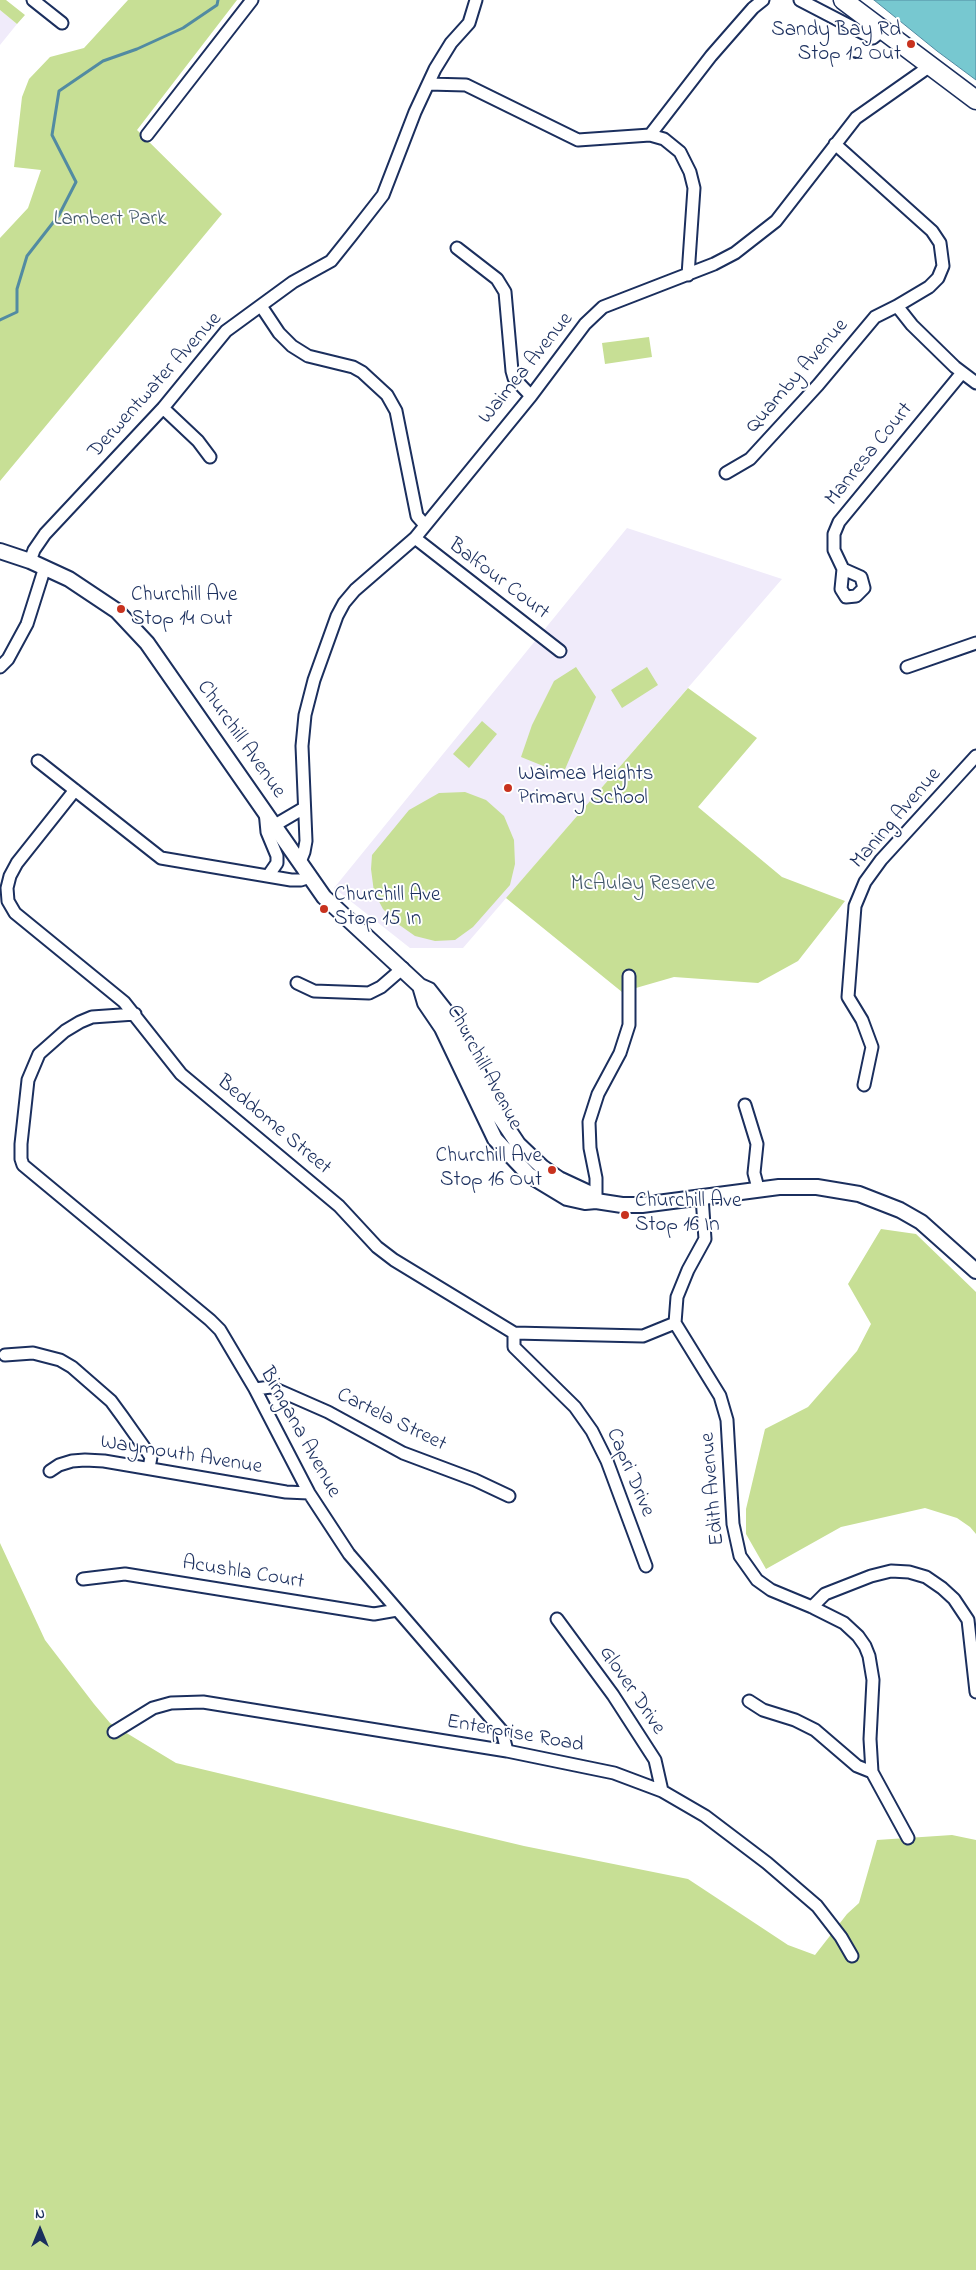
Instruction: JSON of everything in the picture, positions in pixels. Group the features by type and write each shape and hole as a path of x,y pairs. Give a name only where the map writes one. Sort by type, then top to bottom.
{"main road":[{"path":"843,0 976,100"}],"street":[{"path":"33,0 62,23"},
{"path":"147,135 252,0"},
{"name":"Derwentwater Avenue","path":"30,561 34,550 45,534 163,408 222,335 293,282 331,261 383,194 428,84 441,57 469,23 476,0"},
{"path":"650,135 711,56 753,8 763,0"},
{"path":"800,0 873,38 883,30"},
{"name":"Waimea Avenue","path":"300,862 306,841 302,746 305,715 314,680 337,616 344,603 355,590 415,538 531,396 585,324 603,307 688,275 735,253 776,221 836,144 864,112 930,66"},
{"path":"428,84 466,85 578,140 650,135 664,139 680,152 690,172 694,188 688,275"},
{"name":"Quamby Avenue","path":"726,473 750,459 818,385 875,317 929,287 938,278 943,266 940,243 932,230 836,144"},
{"path":"457,248 497,279 505,292 512,371 514,378 531,396"},
{"path":"261,306 279,333 292,346 308,356 362,372 387,395 396,411 417,516 425,525"},
{"path":"897,306 913,327 961,374 976,383"},
{"name":"Manresa Court","path":"843,569 834,550 834,534 839,522 961,374"},
{"path":"163,408 198,441 210,457"},
{"name":"Balfour Court","path":"415,538 560,651"},
{"name":"Churchill Avenue","path":"0,551 45,567 68,579 117,611 147,643 330,903 361,933 403,968 420,986 425,1003 442,1028 486,1124 504,1150 529,1175 567,1198 585,1202 596,1201 642,1205 758,1188 817,1187 859,1194 880,1201 921,1222 976,1270"},
{"path":"0,667 8,659 27,624 45,567"},
{"path":"907,667 976,643"},
{"name":"Maning Avenue","path":"864,1085 872,1047 862,1020 848,997 855,906 865,882 881,860 976,756"},
{"path":"38,761 161,858 291,880 310,877"},
{"name":"Beddome Street","path":"75,790 17,863 10,876 7,888 8,901 15,913 124,1002 181,1074 338,1206 377,1247 394,1260 514,1333 643,1336 675,1323"},
{"path":"275,825 304,808"},
{"path":"264,810 267,832 277,856 277,863 268,876"},
{"path":"298,983 314,991 369,993 381,987 403,968"},
{"path":"596,1201 596,1178 590,1148 589,1122 598,1094 620,1053 629,1025 629,976"},
{"name":"Birngana Avenue","path":"135,1014 92,1017 65,1031 39,1054 28,1080 21,1144 23,1165 210,1320 228,1341 309,1493 349,1554 502,1731 507,1751"},
{"path":"745,1104 756,1144 754,1173 758,1188"},
{"path":"675,1323 677,1297 688,1270 706,1239 702,1197"},
{"name":"Edith Avenue","path":"675,1323 720,1396 727,1420 733,1524 740,1556 758,1580 771,1590 844,1623 858,1636 869,1656 873,1680 870,1739 872,1772 908,1838"},
{"name":"Capri Drive","path":"514,1333 514,1346 575,1407 592,1431 608,1461 646,1566"},
{"path":"5,1355 33,1353 60,1360 72,1367 111,1401 151,1457 149,1468"},
{"name":"Cartela Street","path":"255,1389 271,1387 328,1412 403,1453 474,1480 509,1496"},
{"name":"Waymouth Avenue","path":"50,1471 59,1465 85,1460 149,1468 286,1492 309,1493"},
{"path":"812,1607 826,1594 871,1576 891,1571 908,1572 926,1578 942,1588 964,1610 968,1620 976,1692"},
{"name":"Acushla Court","path":"83,1579 125,1574 374,1614 397,1610"},
{"name":"Glover Drive","path":"557,1619 613,1696 655,1760 662,1791"},
{"name":"Enterprise Road","path":"114,1732 152,1708 186,1701 203,1702 507,1751 614,1773 662,1791 705,1816 796,1887 817,1906 841,1937 852,1956"},
{"path":"749,1701 763,1710 795,1720 815,1730 857,1766 872,1772"}],"shaded area":[{"path":"0,10 17,24 0,45"},
{"name":"Waimea Heights Primary School","path":"627,528 782,579 463,948 410,948 334,888"}],"green space":[{"path":"0,0 6,0 25,15 17,24 0,10"},
{"name":"Lambert Park","path":"128,0 237,0 137,130 222,214 0,481 0,238 28,208 41,170 14,167 22,97 29,79 50,57 84,48"},
{"path":"649,337 652,357 605,364 602,343"},
{"path":"576,667 596,697 563,774 521,757 532,725 554,681"},
{"path":"647,667 658,685 622,708 611,690"},
{"name":"McAulay Reserve","path":"688,688 757,738 698,807 782,877 845,901 798,961 758,983 674,977 622,992 506,898"},
{"path":"482,721 497,734 469,768 453,754"},
{"path":"465,792 486,800 504,816 514,840 515,864 510,885 473,927 455,940 435,941 415,936 398,924 383,909 374,892 371,869 372,855 409,810 439,793"},
{"path":"881,1229 916,1234 976,1292 976,1534 957,1518 925,1508 841,1527 766,1569 746,1534 746,1509 765,1429 808,1407 857,1351 871,1324 848,1284"},
{"path":"0,1543 45,1640 94,1704 110,1723 176,1763 524,1846 688,1879 788,1945 815,1955 847,1914 859,1903 877,1840 952,1835 976,1840 976,2270 0,2270"}],"water":[{"path":"874,0 976,0 976,80 937,51"}],"waterway":[{"path":"0,320 17,312 17,289 27,256 59,215 76,182 52,135 59,91 103,61 137,49 183,28 217,5 218,0"}],"place":[{"name":"Sandy Bay Rd Stop 12 Out","path":"911,44"},
{"name":"Churchill Ave Stop 14 Out","path":"121,609"},
{"name":"Waimea Heights Primary School","path":"508,788"},
{"name":"Churchill Ave Stop 15 In","path":"324,909"},
{"name":"Churchill Ave Stop 16 Out","path":"552,1170"},
{"name":"Churchill Ave Stop 16 In","path":"625,1215"}]}
